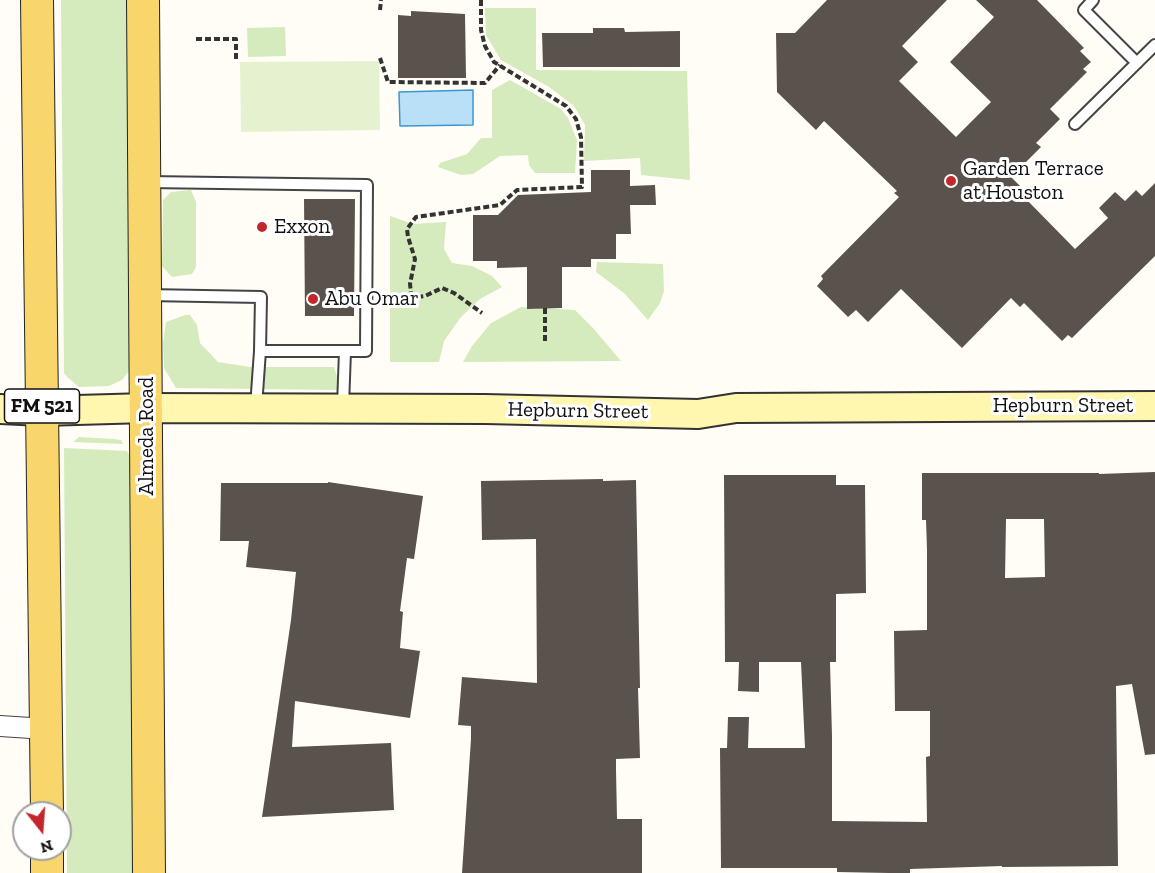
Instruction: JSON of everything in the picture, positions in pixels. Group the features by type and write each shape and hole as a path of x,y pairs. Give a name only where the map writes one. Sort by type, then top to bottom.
{"main road":[{"name":"FM 521","path":"37,0 47,801"},
{"name":"Almeda Road","path":"144,0 149,873"}],"street":[{"name":"Hepburn Street","path":"0,409 42,411 147,408 485,409 698,414 736,408 1155,406"},
{"path":"0,726 46,729"}],"lane":[{"path":"1094,0 1084,10 1137,63"},
{"path":"1075,124 1155,45"},
{"path":"144,182 368,185 366,351 260,351"},
{"path":"146,295 261,297 256,409"},
{"path":"343,410 345,351"}],"path":[{"path":"380,10 381,0"},
{"path":"481,0 481,30 485,46 494,62 566,106 576,119 581,137 582,188 517,190 500,205 416,217 407,229 415,259 410,284 411,293 418,297 425,296 442,288 464,298 482,313"},
{"path":"196,39 236,39 236,59"},
{"path":"380,58 388,82 485,83 500,65"},
{"path":"545,308 545,344"}],"green space":[{"path":"61,0 129,0 131,363 129,371 122,380 109,386 79,387 64,373"},
{"path":"485,8 536,8 536,70 687,71 690,180 641,175 640,158 584,161 585,125 574,106 549,87 501,60 486,35"},
{"path":"285,27 286,56 248,57 247,28"},
{"path":"379,61 380,130 241,132 240,62"},
{"path":"510,80 561,109 568,118 577,140 575,173 535,173 529,165 528,155 500,156 473,174 461,175 438,167 440,163 467,154 481,138 492,138 492,90"},
{"path":"191,190 196,202 196,267 192,274 172,277 162,266 163,200 171,192"},
{"path":"390,216 413,224 446,222 444,249 452,263 472,266 492,276 502,287 480,299 461,317 444,341 439,362 390,362"},
{"path":"597,262 663,264 664,291 660,303 648,320 624,293 596,272"},
{"path":"521,307 575,310 621,361 463,362 472,346 491,323"},
{"path":"190,315 197,325 200,343 218,362 250,367 334,367 339,383 338,390 176,388 164,368 163,343 166,322"},
{"path":"79,437 121,440 123,444 73,442"},
{"path":"64,448 127,451 131,459 134,873 67,873 67,861 72,861 72,801 66,801"}],"water":[{"path":"473,90 473,125 400,126 399,92"}],"building":[{"name":"Garden Terrace at Houston","path":"827,0 947,0 902,46 918,62 899,81 956,137 991,102 950,62 994,17 976,0 1037,0 1084,48 1080,51 1091,62 1083,69 1087,72 1050,109 1060,119 1036,143 1041,147 1011,177 1029,195 1025,198 1075,249 1108,218 1099,208 1115,192 1125,201 1136,190 1142,196 1155,183 1155,256 1072,338 1068,335 1062,341 1024,303 1020,307 1011,298 962,348 901,289 868,322 856,310 848,317 817,286 823,279 821,276 899,197 894,193 897,191 824,121 816,130 777,92 776,33 795,33"},
{"path":"411,11 465,14 466,78 398,78 398,15 411,16"},
{"path":"593,28 624,28 625,32 680,31 680,67 543,67 542,33 593,33"},
{"path":"591,170 630,170 630,186 655,185 656,205 630,205 631,234 616,234 616,259 591,259 591,267 562,267 562,308 527,309 527,267 497,268 497,261 473,261 473,215 498,215 518,195 591,192"},
{"path":"304,199 355,199 354,316 305,316"},
{"path":"1155,472 1155,754 1145,755 1132,684 1116,686 1118,866 910,869 910,873 837,872 837,868 721,868 720,748 727,748 728,717 749,717 748,748 805,748 801,662 759,662 759,692 738,691 739,662 725,662 724,475 836,475 836,485 865,485 866,593 836,594 836,662 830,662 832,821 927,822 926,757 930,756 930,711 895,711 894,631 927,630 927,550 926,520 922,520 922,473","holes":["1006,519 1044,519 1045,577 1005,578"]},
{"path":"603,479 603,481 636,480 640,758 616,759 616,770 617,819 642,819 642,873 462,873 471,726 458,725 462,677 537,683 536,539 482,540 481,481"},
{"path":"328,482 423,496 414,559 407,558 400,611 403,612 400,648 420,651 410,718 295,701 292,747 391,743 394,810 262,817 296,572 246,567 249,541 220,541 221,483"}],"place":[{"name":"Garden Terrace at Houston","path":"951,181"},
{"name":"Exxon","path":"262,227"},
{"name":"Abu Omar","path":"313,299"}]}
